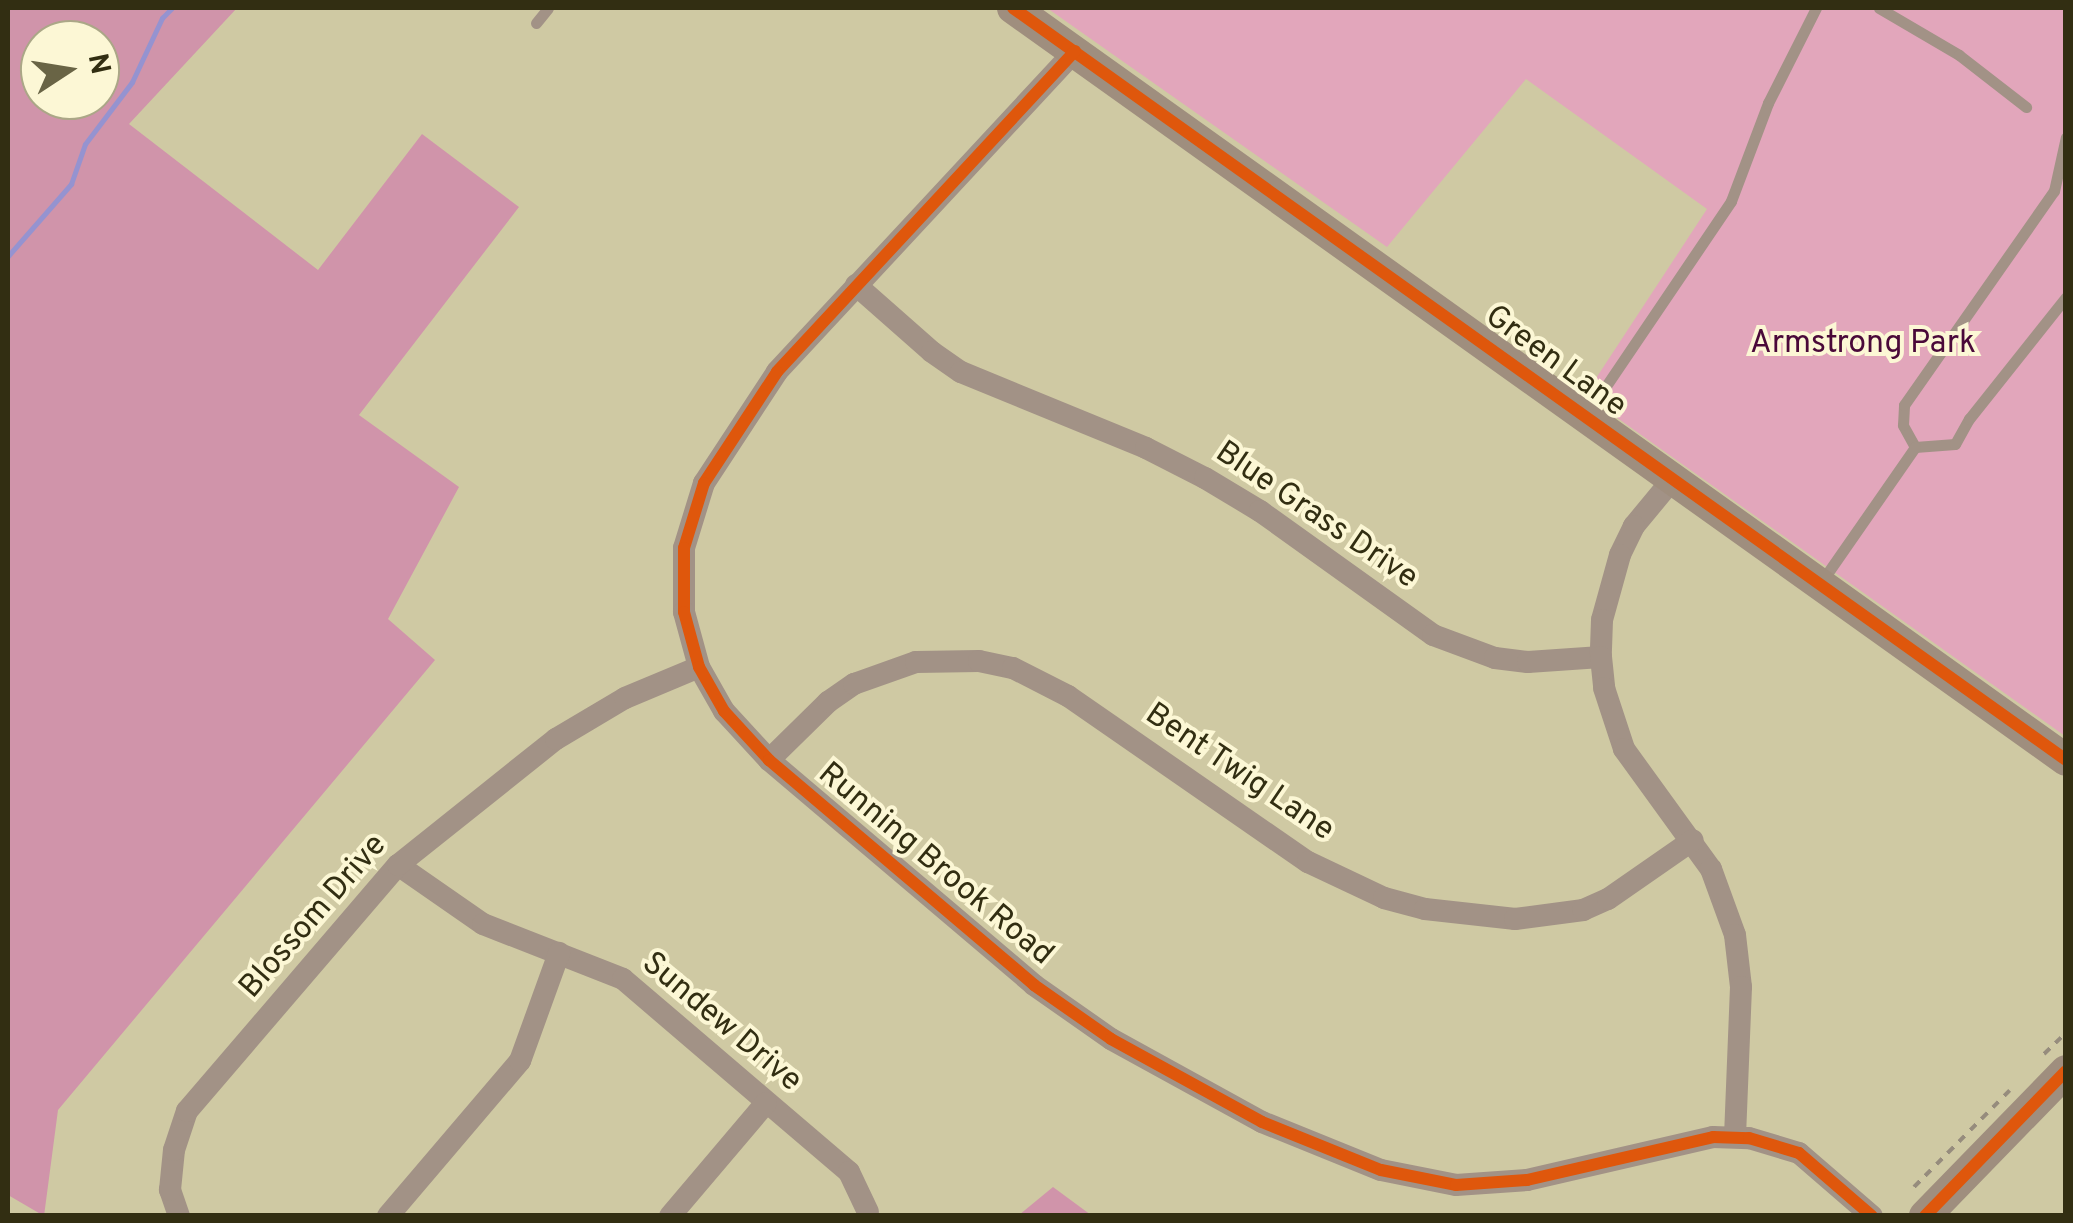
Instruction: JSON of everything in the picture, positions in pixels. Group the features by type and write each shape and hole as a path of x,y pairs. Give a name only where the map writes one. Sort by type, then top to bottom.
{"street":[{"name":"Green Lane","path":"1014,8 2066,760"},
{"name":"Running Brook Road","path":"1075,52 777,372 704,483 691,517 682,580 684,612 699,666 724,712 770,760 1058,1003 1185,1084 1320,1148 1416,1179 1491,1185 1735,1136 1775,1143 1799,1154 1872,1216"},
{"name":"Blue Grass Drive","path":"856,285 932,352 961,372 1146,448 1205,478 1260,511 1433,635 1495,658 1555,662 1600,657"},
{"path":"1672,480 1634,526 1620,555 1605,602 1600,657 1608,703 1624,748 1640,776 1693,840 1726,904 1740,972 1735,1136"},
{"name":"Bent Twig Lane","path":"770,760 828,702 854,684 916,662 978,660 1027,674 1068,696 1308,862 1384,898 1424,909 1515,919 1583,910 1608,900 1693,840"},
{"name":"Blossom Drive","path":"178,1216 170,1190 174,1150 187,1111 398,865 556,738 625,698 699,666"},
{"name":"Sundew Drive","path":"398,865 483,924 623,979 849,1172 868,1212"},
{"path":"388,1216 520,1061 559,953"},
{"path":"1920,1201 2052,1066"},
{"path":"670,1216 766,1103"}],"lane":[{"path":"536,22 548,8"},
{"path":"1585,417 1732,201 1768,103 1816,8"},
{"path":"1879,8 1959,56 2026,107"},
{"path":"1914,447 1903,425 1904,405 2054,192 2066,137"},
{"path":"1914,447 1955,444 1969,419 2066,297"},
{"path":"1820,585 1914,447"}],"path":[{"path":"2052,1066 2066,1032"},
{"path":"1920,1201 2010,1089"}],"green space":[{"name":"Armstrong Park","path":"1047,8 2065,8 2065,736 1585,395 1707,209 1526,79 1387,247"}],"shaded area":[{"path":"8,8 237,8 129,124 318,270 422,134 519,207 359,415 459,487 388,619 435,660 58,1110 44,1216 8,1195"},
{"path":"1053,1187 1091,1215 1019,1215"}],"waterway":[{"path":"8,256 71,184 85,144 132,82 162,18 172,8"}],"cycle path":[{"path":"1013,8 2066,760"},
{"path":"1075,51 777,372 704,483 684,548 684,612 699,667 724,711 769,760 1034,985 1111,1039 1262,1122 1381,1170 1456,1185 1527,1180 1713,1137 1749,1138 1799,1153 1872,1216"},
{"path":"1925,1216 2066,1071"}]}
